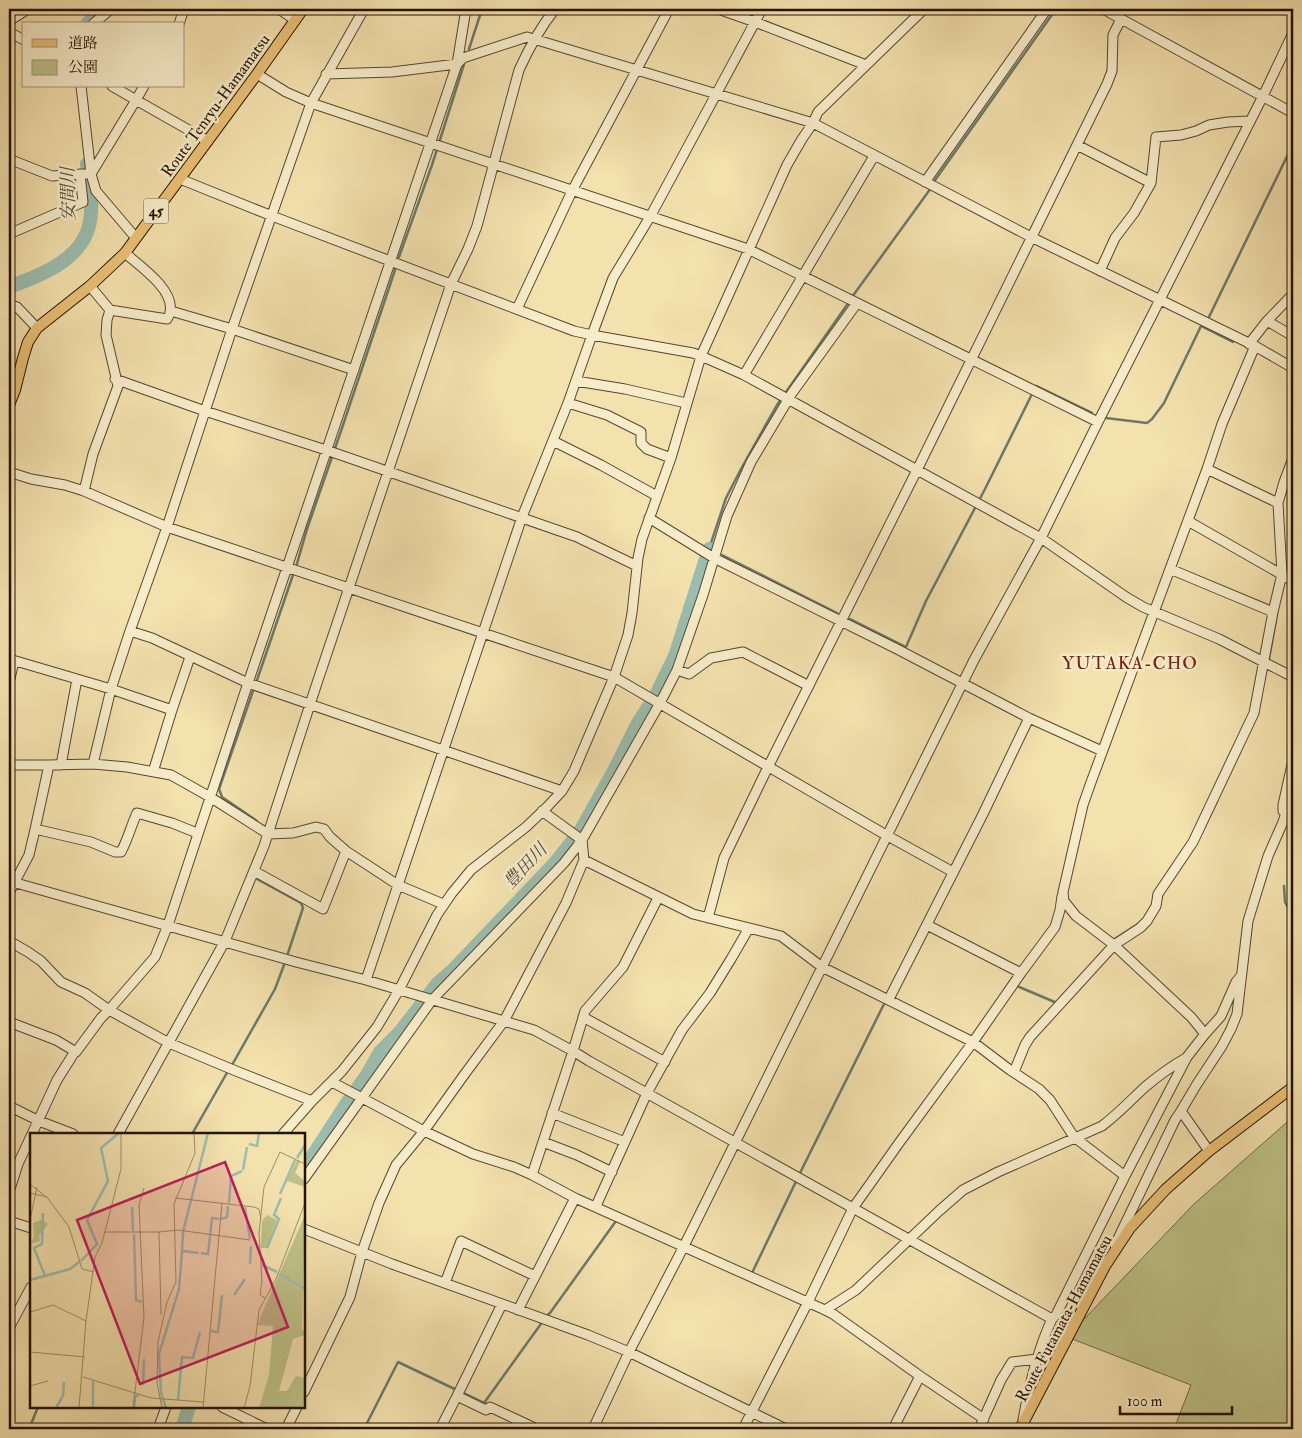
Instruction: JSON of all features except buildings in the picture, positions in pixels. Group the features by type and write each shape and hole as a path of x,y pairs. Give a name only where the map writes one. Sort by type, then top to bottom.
{"main road":[{"name":"Route Tenryu-Hamamatsu","path":"9,404 15,390 28,342 36,328 90,286 125,253 304,9"},
{"name":"Route Futamata-Hamamatsu","path":"1021,1427 1105,1266 1130,1228 1166,1189 1209,1151 1293,1087"}],"street":[{"path":"9,21 28,9"},
{"path":"96,22 112,9"},
{"path":"180,22 184,9"},
{"path":"279,9 295,20"},
{"path":"93,764 111,689 130,631 311,103 364,9"},
{"path":"33,1133 56,1080 101,1018 155,957 168,925 210,797 253,685 289,568 391,261 435,145 457,64 466,9"},
{"path":"119,1133 224,941 254,871 268,834 451,284 477,226 519,70 539,31 555,9"},
{"path":"516,310 572,191 669,9"},
{"path":"718,9 866,65"},
{"path":"366,980 522,517 568,403 613,278 650,216 762,9"},
{"path":"283,1133 356,1055 377,1027 399,990 443,904 471,870 526,827 542,811 562,790 578,763 614,677 628,635 642,540 671,458 701,356 748,249 787,165 818,112 924,9"},
{"path":"926,183 1046,9"},
{"path":"1103,9 1293,113"},
{"path":"708,918 724,858 1107,84 1112,71 1113,35 1121,19"},
{"path":"9,32 22,39"},
{"path":"593,1429 629,1352 684,1246 886,835 974,660 1041,538 1293,33"},
{"path":"326,74 392,72 457,64 463,58 527,37 813,123 1031,237 1252,345 1293,368"},
{"path":"257,74 286,92 311,103 748,249 1098,422"},
{"path":"9,234 83,202 87,174 81,88"},
{"path":"115,88 208,141"},
{"path":"87,174 143,88"},
{"path":"1100,271 1115,238 1134,212 1151,183 1156,137 1181,135 1209,125 1250,121"},
{"path":"1077,145 1151,183"},
{"path":"744,376 874,156"},
{"path":"9,159 52,176 87,174"},
{"path":"87,174 96,191 136,238"},
{"path":"180,179 574,331 701,356 744,376 1041,538 1126,597 1154,612 1219,639 1293,676"},
{"path":"90,286 110,310 166,319 171,311 168,294 157,280 125,253"},
{"path":"743,1429 808,1302 853,1208 898,1142 974,1042 1021,972 1055,927 1083,805 1222,424 1252,345 1267,322 1293,294"},
{"path":"305,1178 431,1000 564,863 582,840 677,670 703,595 726,516 740,483 784,398 856,302"},
{"path":"9,307 14,306 36,328"},
{"path":"84,491 94,454 118,386 106,335 110,310"},
{"path":"171,311 232,329 354,370"},
{"path":"1267,322 1293,336"},
{"path":"115,378 205,411 522,517 577,537 637,566"},
{"path":"576,381 625,389 686,403"},
{"path":"568,403 607,416 641,432 641,443 647,449 671,458"},
{"path":"553,441 657,496"},
{"path":"1014,1072 1030,1037 1114,945 1140,928 1147,921 1156,906 1158,894 1193,842 1254,713 1273,612 1286,577 1278,503 1293,458"},
{"path":"1207,469 1278,503"},
{"path":"9,472 84,491 167,526 614,677 953,872"},
{"path":"649,518 701,551 1029,718 1102,751"},
{"path":"1188,521 1286,577"},
{"path":"1170,569 1273,612"},
{"path":"130,631 152,638 253,685 562,790"},
{"path":"677,670 690,674 711,658 743,652 809,686"},
{"path":"153,772 190,656"},
{"path":"9,683 12,660 111,689 172,710"},
{"path":"61,765 77,679"},
{"path":"889,999 1029,718"},
{"path":"1283,822 1283,805 1293,760"},
{"path":"9,765 93,764 127,767 171,775 268,834 293,833 316,827 324,829 346,851 398,885 443,904"},
{"path":"9,894 12,882 29,855 49,766"},
{"path":"1105,1266 1167,1137 1231,1029 1237,1014 1248,921 1268,856 1283,822 1293,792"},
{"path":"305,1390 350,1297 362,1252 379,1203 396,1165 424,1131 504,1021 566,903 584,860 582,840 542,811"},
{"path":"1283,822 1293,812"},
{"path":"35,830 91,842 115,852 121,852 136,813 172,823 198,834"},
{"path":"254,871 323,909 346,851"},
{"path":"584,860 693,914 781,936 822,967 974,1042 1039,1089 1050,1100 1074,1138 1125,1176"},
{"path":"12,882 366,980 534,1030 1052,1319"},
{"path":"1063,892 1064,900 1076,916 1114,945 1191,1017 1205,1034"},
{"path":"532,1175 585,1011 622,967 658,898"},
{"path":"927,925 1021,972"},
{"path":"596,1206 647,1093 682,1030 715,984 749,928"},
{"path":"9,941 41,961 61,982 85,993 109,1010 169,1043 312,1101"},
{"path":"1021,1427 1037,1359 1052,1319 1056,1315 1187,1057 1221,1016 1236,982 1242,974"},
{"path":"583,1017 665,1062"},
{"path":"9,1022 56,1040 76,1052"},
{"path":"825,1310 856,1290 908,1239 963,1190 998,1172 1102,1126 1116,1116 1146,1086 1170,1067 1187,1057"},
{"path":"332,1082 424,1131 473,1154 514,1167 575,1198 833,1314 984,1419"},
{"path":"9,1106 39,1121 70,1133"},
{"path":"1181,1111 1209,1151"},
{"path":"552,1113 625,1142"},
{"path":"9,1192 18,1164 30,1139"},
{"path":"543,1142 577,1155 612,1172"},
{"path":"518,1310 575,1198"},
{"path":"9,1220 30,1228"},
{"path":"305,1229 629,1352 786,1429"},
{"path":"445,1283 461,1241 535,1276"},
{"path":"9,1328 30,1289"},
{"path":"440,1429 502,1304"},
{"path":"979,1429 1001,1380 1012,1362 1037,1359"},
{"path":"893,1429 920,1376"},
{"path":"459,1392 486,1410 490,1407 536,1429"},
{"path":"158,1429 166,1408"},
{"path":"224,1408 267,1429"},
{"path":"286,1429 296,1408"}],"green space":[{"path":"1293,1117 1293,1429 1174,1429 1191,1385 1067,1337 1194,1204"}],"waterway":[{"name":"安間川","path":"89,22 103,9"},
{"path":"469,49 482,9"},
{"path":"933,183 1056,9"},
{"path":"399,257 432,165 464,64"},
{"path":"1208,319 1293,144"},
{"name":"安間川","path":"9,287 57,266 77,249 84,238 89,226 91,211 87,164"},
{"path":"852,297 931,188"},
{"path":"296,567 307,529 395,270"},
{"path":"712,550 709,549 726,498 741,469 777,405 849,302"},
{"path":"1106,418 1147,423 1152,419 1164,403 1201,326 1233,342"},
{"path":"1036,388 1036,386 1092,413"},
{"path":"850,619 906,647 926,601 1033,392"},
{"name":"豊田川","path":"305,1167 367,1075 380,1052 400,1032 438,983 453,970 555,863 581,830 638,723 656,695 675,656 709,549"},
{"path":"722,555 837,613"},
{"path":"256,683 294,572"},
{"path":"1269,659 1278,608"},
{"path":"254,688 219,789 222,797 257,821"},
{"path":"1202,832 1217,801"},
{"path":"257,879 301,903 303,908 288,953"},
{"path":"1284,886 1285,902 1293,917"},
{"path":"1113,940 1141,922"},
{"path":"232,1065 275,989 284,965"},
{"path":"1017,986 1057,1003"},
{"path":"750,1272 752,1273 885,1002"},
{"path":"193,1133 228,1071"},
{"path":"546,1316 616,1221"},
{"path":"364,1429 398,1362 484,1403 543,1321"},
{"path":"29,1429 38,1408"},
{"name":"豊田川","path":"182,1429 189,1408"}],"district":[{"name":"YUTAKA-CHO","path":"1130,663"}]}
